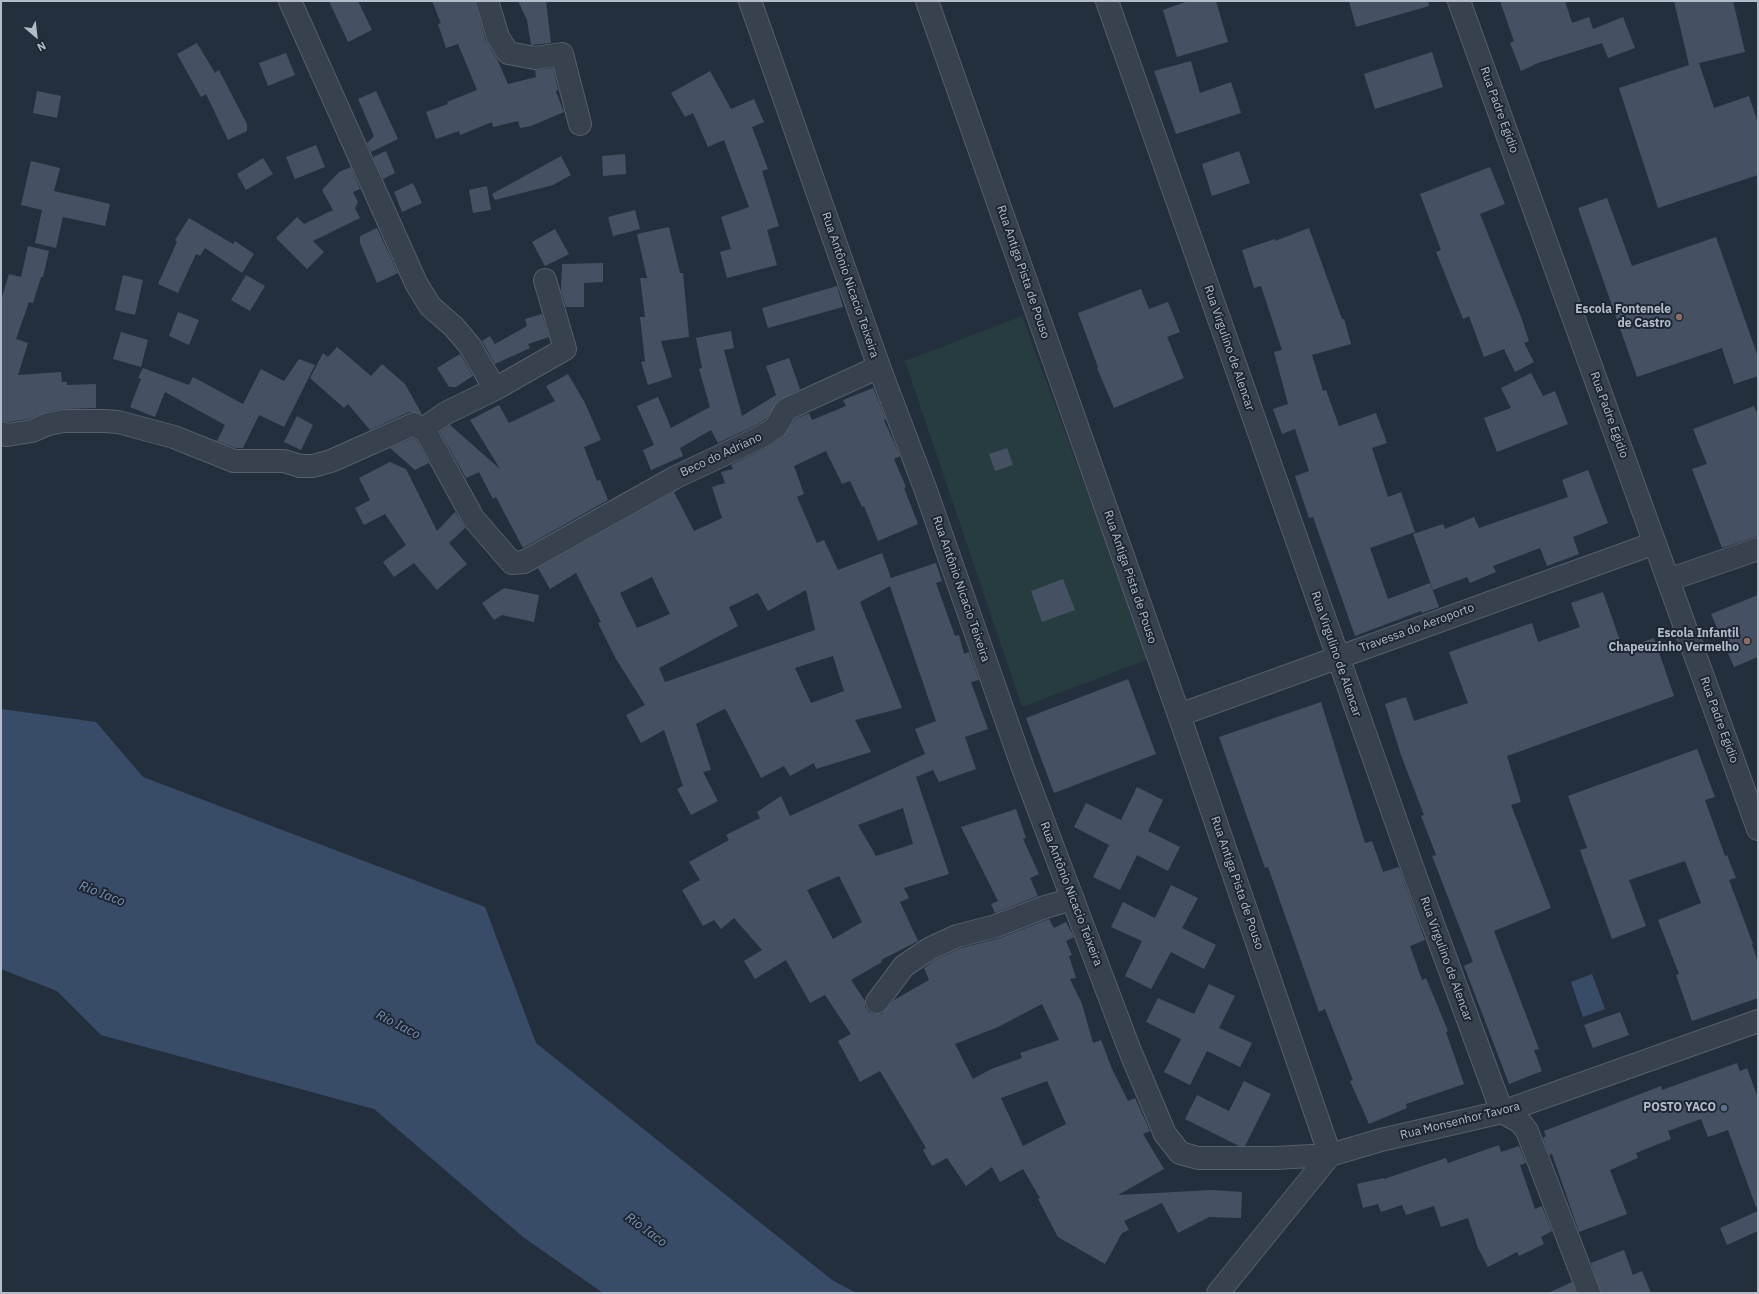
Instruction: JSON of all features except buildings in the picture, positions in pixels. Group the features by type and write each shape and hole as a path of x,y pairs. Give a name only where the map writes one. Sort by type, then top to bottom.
{"street":[{"path":"290,1 416,283 430,306 454,327 470,346 495,389"},
{"path":"487,1 498,37 508,53 535,58 562,54 580,124"},
{"name":"Rua Antônio Nicacio Teixeira","path":"750,1 879,367 926,488 1023,768 1130,1051 1165,1134 1180,1154 1198,1158"},
{"name":"Rua Antiga Pista de Pouso","path":"927,1 1179,715 1330,1155"},
{"name":"Rua Virgulino de Alencar","path":"1107,1 1337,657 1502,1112"},
{"name":"Rua Padre Egidio","path":"1459,1 1758,829"},
{"path":"1,433 7,435 32,431 48,424 64,421 118,422 174,438 234,461 284,461 300,466 313,466 332,461 414,424 423,429 446,413 495,389 565,349 546,280"},
{"name":"Beco do Adriano","path":"423,429 473,518 512,563 524,562 676,476 763,436 776,427 785,411 789,408 879,367"},
{"name":"Travessa do Aeroporto","path":"1179,715 1655,542"},
{"path":"1668,580 1758,549"},
{"path":"877,1002 904,966 929,949 957,936 996,926 1045,907 1073,899"},
{"name":"Rua Monsenhor Tavora","path":"1198,1158 1275,1158 1330,1155 1381,1140 1502,1112 1758,1022"},
{"path":"1502,1112 1520,1122 1527,1131 1589,1293"},
{"path":"1218,1293 1330,1155"}],"green space":[{"path":"1022,316 1149,659 1022,707 905,361"}],"water":[{"name":"Rio Iaco","path":"1,709 96,722 143,777 485,907 536,1043 832,1280 856,1293 603,1293 523,1237 374,1109 101,1035 57,991 1,969"},
{"path":"1592,974 1605,1009 1583,1017 1571,982"}],"place":[{"name":"Escola Fontenele de Castro","path":"1679,317"},
{"name":"Escola Infantil Chapeuzinho Vermelho","path":"1747,641"},
{"name":"POSTO YACO","path":"1724,1108"}]}
